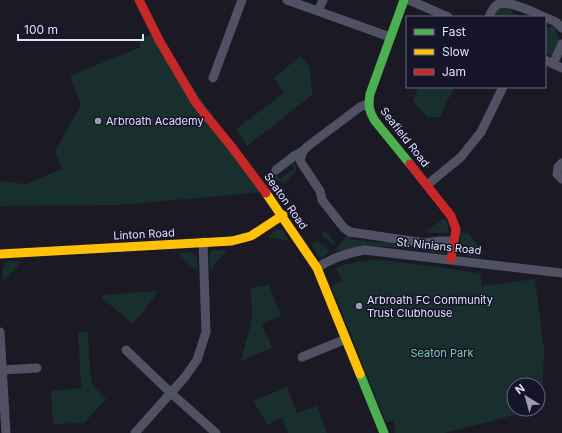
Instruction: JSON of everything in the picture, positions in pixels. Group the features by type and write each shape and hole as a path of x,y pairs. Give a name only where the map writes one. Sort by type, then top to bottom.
{"street":[{"name":"Seaton Road","path":"139,0 158,40 196,103 283,215 317,268 384,433"},
{"path":"213,78 242,0"},
{"path":"287,0 390,37"},
{"path":"318,11 323,0"},
{"name":"Seafield Road","path":"404,0 370,94 368,104 375,121 451,216 456,229 451,259"},
{"path":"409,0 446,16"},
{"path":"489,16 493,8 498,4 505,2 514,4 543,16"},
{"path":"546,17 556,22 562,28"},
{"path":"553,64 562,44"},
{"path":"427,186 461,157 481,132 503,88"},
{"path":"276,170 360,107 368,104"},
{"path":"303,151 300,160 317,186 322,200 344,228 350,232 425,243 454,241"},
{"path":"562,163 558,167 558,174 562,179"},
{"name":"Linton Road","path":"0,254 232,241 251,236 283,215"},
{"path":"135,433 186,377 197,360 206,332 202,242"},
{"name":"St. Ninians Road","path":"317,268 328,260 350,252 364,250 562,273"},
{"path":"0,332 6,433"},
{"path":"302,357 346,339"},
{"path":"126,350 216,433"},
{"path":"2,370 37,368"}],"green space":[{"path":"508,4 513,14 518,16 492,16 496,9"},
{"path":"554,25 560,41 552,55 547,54 546,51 546,27 548,28"},
{"path":"155,32 265,192 119,205 0,206 0,181 25,184 62,169 55,151 81,105 70,76 141,47 139,40"},
{"path":"300,56 310,67 312,95 247,146 236,129 284,93 274,78"},
{"path":"418,88 454,88 440,117 427,117 413,101"},
{"path":"293,162 296,166 296,171 289,178 286,184 272,178 276,174 280,179 294,169 290,164"},
{"path":"273,184 285,188 285,200"},
{"path":"444,218 448,227 447,233 428,233 427,231"},
{"path":"276,230 283,230 289,241 268,237"},
{"path":"325,231 335,242 333,245 321,234"},
{"path":"461,233 468,233 486,255 460,243"},
{"path":"347,235 351,239 381,243 386,241 443,245 448,249 446,254 378,246 336,252 335,250"},
{"path":"318,241 329,251 323,258 318,257 311,243"},
{"path":"460,246 484,258 465,255 462,253"},
{"path":"213,250 227,250 210,270 209,254"},
{"path":"178,253 193,253 197,257 198,269 194,269"},
{"name":"Seaton Park","path":"369,260 392,261 480,273 482,286 535,279 544,350 543,377 506,377 506,417 445,433 395,433 394,421 386,422 331,286 342,281 336,268"},
{"path":"8,261 21,262 3,281 3,267"},
{"path":"271,284 270,287 281,316 262,324 272,348 241,361 252,318 251,288"},
{"path":"159,291 133,324 102,298 102,295"},
{"path":"88,331 90,372 93,386 106,399 84,423 53,424 51,391 81,388 78,332"},
{"path":"287,387 297,413 317,406 327,433 288,433 282,418 272,422 269,425 267,424 253,401"}],"traffic: fast":[{"path":"404,0 370,94 369,105 375,121 410,164"},
{"path":"360,374 384,433"}],"traffic: slow":[{"path":"266,193 317,268 360,374"},
{"path":"0,254 232,241 251,236 283,215"}],"traffic: jam":[{"path":"139,0 159,40 196,103 231,146 266,193"},
{"path":"410,164 451,216 456,229 451,259"}],"place":[{"name":"Arbroath Academy","path":"98,121"},
{"name":"Arbroath FC Community Trust Clubhouse","path":"359,306"}]}
